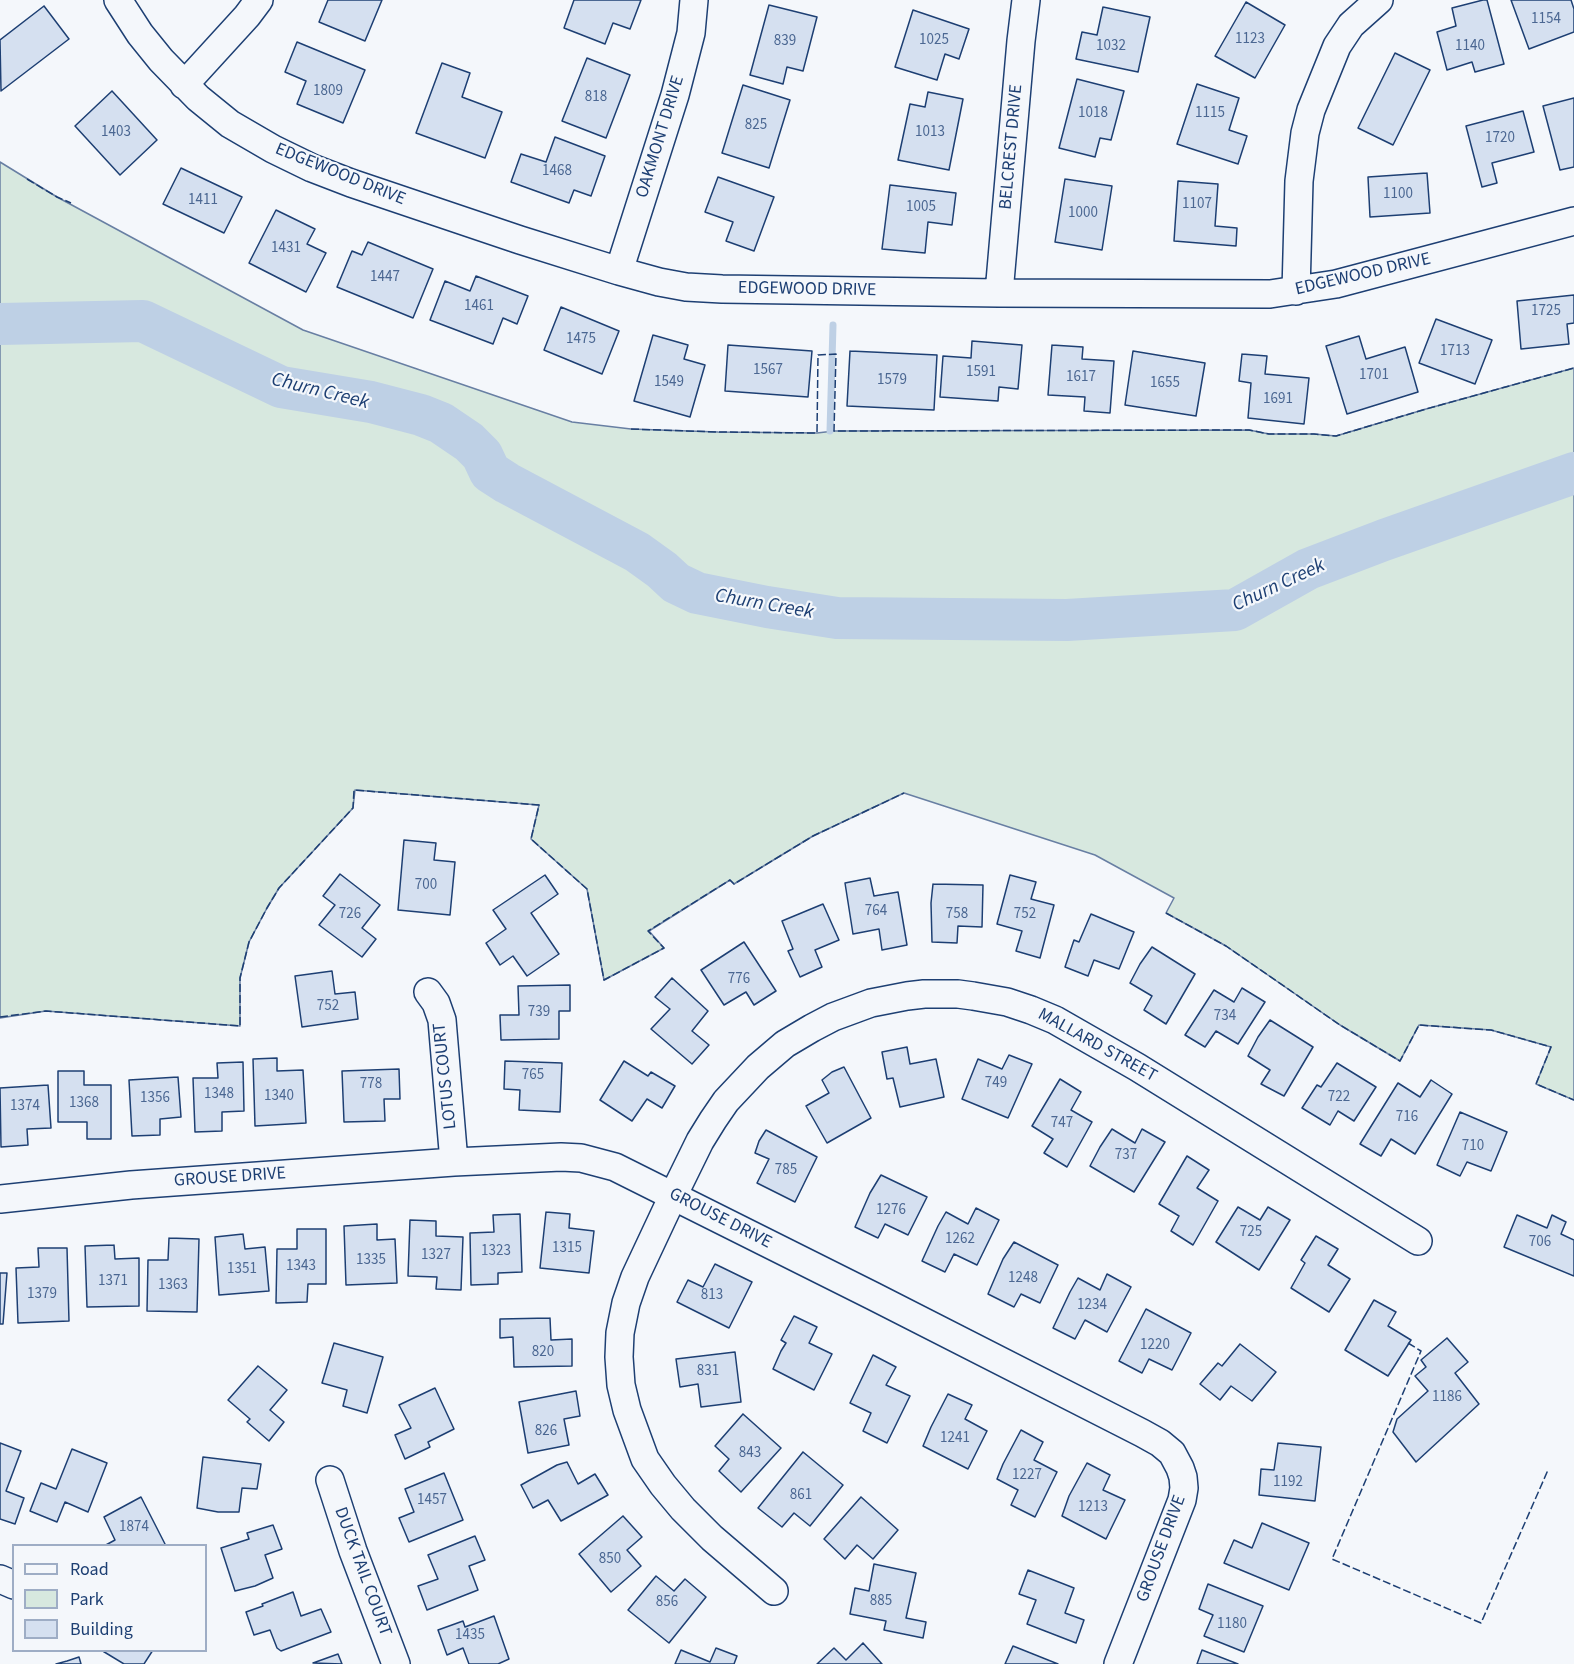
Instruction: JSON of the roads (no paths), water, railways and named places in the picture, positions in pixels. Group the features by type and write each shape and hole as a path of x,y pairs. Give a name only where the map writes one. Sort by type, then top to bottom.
{"street":[{"name":"EDGEWOOD DRIVE","path":"118,0 140,34 184,85 216,113 273,149 312,168 351,183 508,237 619,271 672,284 705,288 1251,295 1296,291 1336,284 1574,221"},
{"path":"184,85 259,0"},
{"name":"OAKMONT DRIVE","path":"619,271 675,95 691,33 694,0"},
{"name":"BELCREST DRIVE","path":"999,293 1026,0"},
{"path":"1296,291 1299,181 1305,133 1311,110 1336,46 1351,25 1379,0"},
{"name":"LOTUS COURT","path":"428,992 436,1003 442,1020 454,1162"},
{"name":"MALLARD STREET","path":"774,1591 712,1538 683,1509 645,1459 627,1410 621,1385 620,1333 626,1303 635,1278 700,1141 726,1101 758,1067 785,1044 833,1017 871,1003 932,993 958,994 1007,1002 1031,1010 1055,1020 1137,1067 1418,1241"},
{"name":"GROUSE DRIVE","path":"0,1199 131,1185 454,1162 561,1157 581,1158 615,1167 1132,1428 1160,1443 1172,1453 1183,1477 1182,1500 1118,1664"},
{"name":"DUCK TAIL COURT","path":"330,1480 353,1551 396,1664"}],"waterway":[{"name":"Churn Creek","path":"0,324 143,321 281,387 371,402 421,415 441,423 469,442 482,455 490,472 637,552 676,583 697,593 837,618 1067,620 1235,610 1308,569 1574,473"},
{"path":"830,431 833,325"}]}
